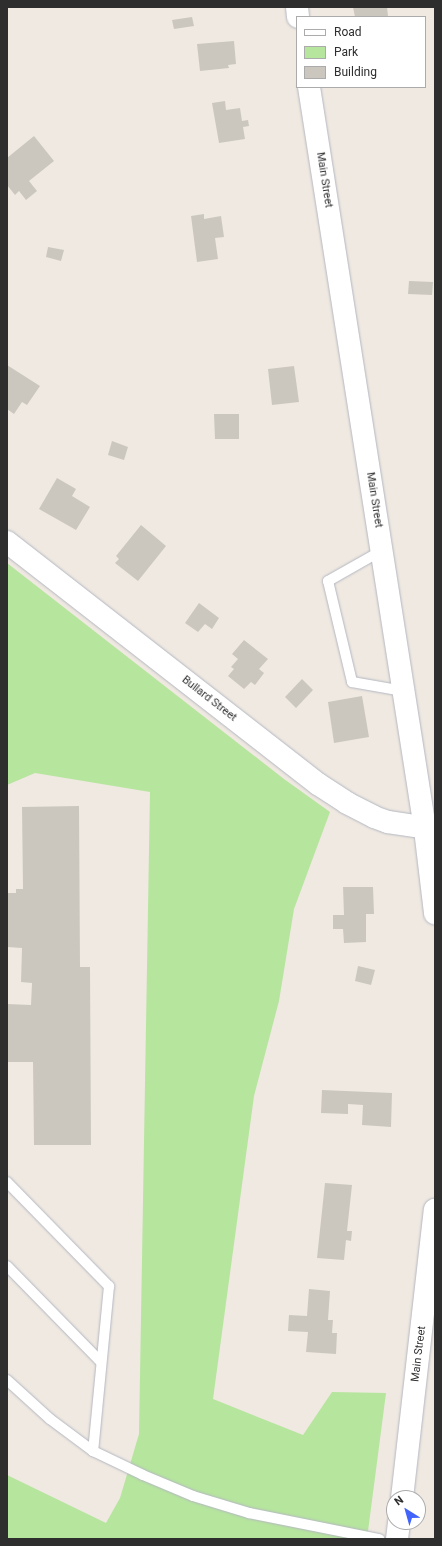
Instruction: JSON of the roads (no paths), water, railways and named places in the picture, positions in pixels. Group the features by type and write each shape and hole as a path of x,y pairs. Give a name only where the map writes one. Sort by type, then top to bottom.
{"main road":[{"name":"Main Street","path":"309,88 403,690 430,829 435,913"},
{"name":"Bullard Street","path":"7,542 318,784 347,804 388,822 430,829"},
{"name":"Main Street","path":"403,1490 435,1210"}],"lane":[{"path":"382,551 328,581 352,682 403,690"},
{"path":"7,1182 109,1286 93,1451"},
{"path":"7,1266 101,1362"},
{"path":"7,1380 50,1420 93,1451 193,1496 242,1511 305,1526 378,1539"}]}
